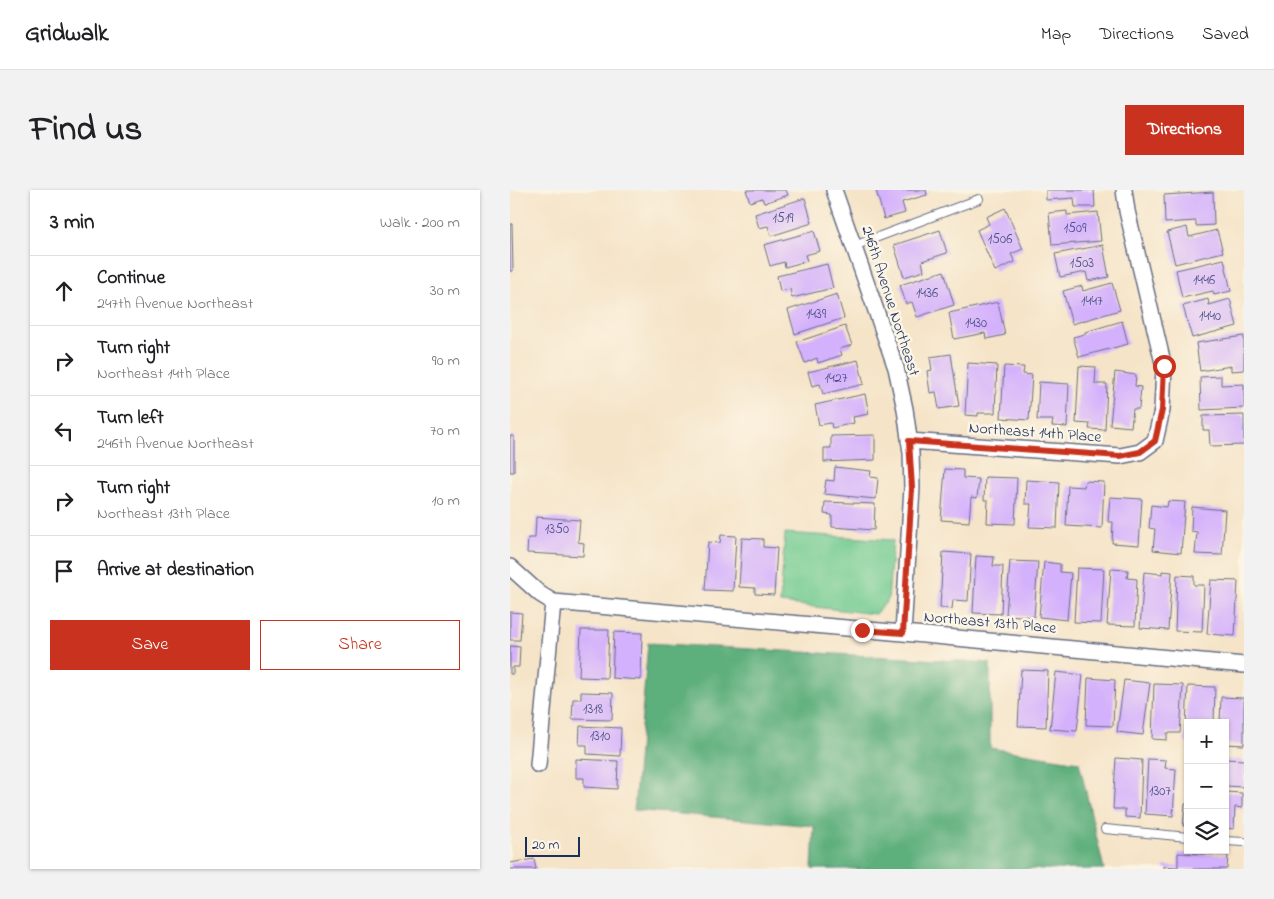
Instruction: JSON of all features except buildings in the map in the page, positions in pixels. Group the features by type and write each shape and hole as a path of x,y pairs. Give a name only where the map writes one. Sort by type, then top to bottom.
{"street":[{"name":"246th Avenue Northeast","path":"834,190 896,368 909,441 912,488 903,633"},
{"name":"Northeast 14th Place","path":"909,441 1120,456 1140,452 1155,441 1162,410 1164,366 1127,212 1124,190"},
{"path":"510,566 540,594 553,602 538,765"},
{"name":"Northeast 13th Place","path":"553,602 1244,665"}],"lane":[{"path":"854,246 978,199"},
{"path":"1105,829 1184,837"},
{"path":"1229,841 1244,842"}],"green space":[{"path":"785,533 893,540 888,600 875,614 780,603"},
{"path":"648,643 990,663 990,748 1079,762 1104,869 812,869 814,826 634,810"}],"route":[{"path":"862,630 903,633 912,488 909,441 1120,456 1140,452 1155,441 1162,410 1164,366"}]}
